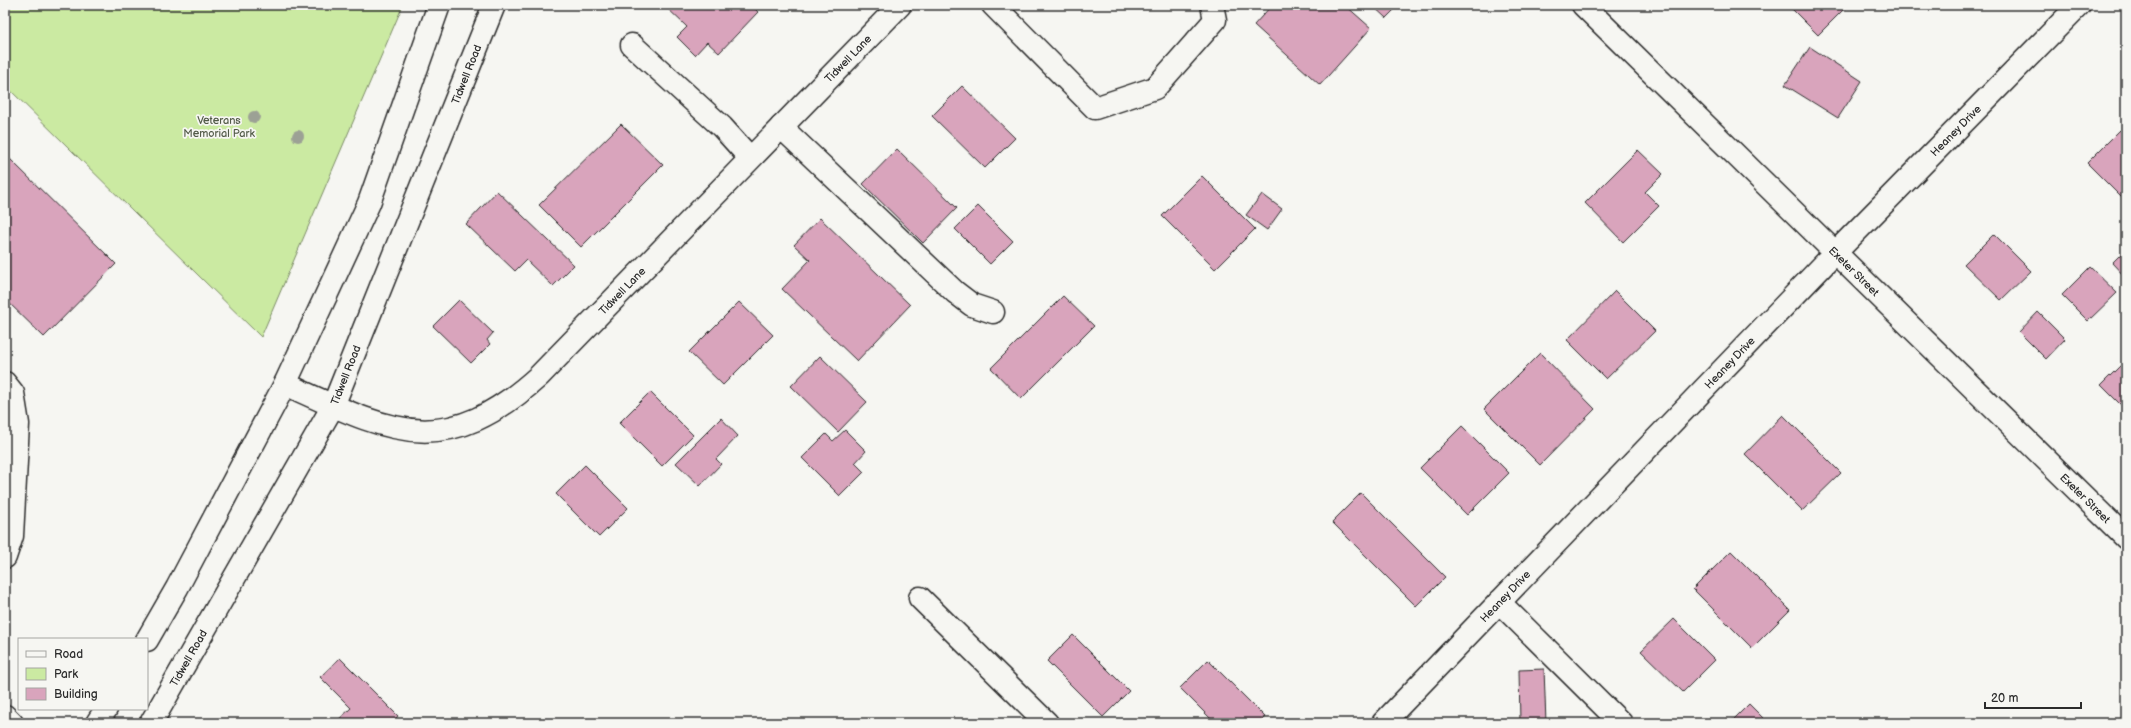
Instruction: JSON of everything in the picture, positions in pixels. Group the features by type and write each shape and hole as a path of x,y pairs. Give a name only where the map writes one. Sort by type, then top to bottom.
{"street":[{"path":"148,638 177,588 285,384 370,203 439,5"},
{"name":"Tidwell Road","path":"151,723 333,406 494,5"},
{"path":"478,44 501,5"},
{"name":"Tidwell Lane","path":"285,384 333,406 384,426 410,431 436,431 461,426 484,417 504,405 539,376 900,5"},
{"path":"993,5 1095,108 1155,88 1215,20 1212,5"},
{"name":"Exeter Street","path":"1583,5 2126,538"},
{"name":"Heaney Drive","path":"1383,723 1835,253 2079,5"},
{"path":"632,46 722,127 750,158"},
{"path":"781,127 955,292 972,305 993,312"},
{"path":"5,383 12,393 18,424 12,536 5,557"},
{"path":"920,598 1047,723"},
{"path":"1499,602 1621,723"},
{"path":"97,723 105,710"},
{"path":"5,716 12,723"}],"green space":[{"name":"Veterans Memorial Park","path":"5,5 403,5 261,337 5,85"}],"building":[{"path":"664,5 751,5 758,12 719,53 707,42 695,55 677,37 687,27"},
{"path":"1272,5 1345,5 1371,28 1320,85 1254,25"},
{"path":"1372,5 1399,5 1386,18"},
{"path":"1797,5 1842,5 1845,8 1818,35 1792,9"},
{"path":"1810,47 1862,81 1838,118 1785,85"},
{"path":"962,86 1015,138 985,168 932,116"},
{"path":"621,124 663,165 581,247 539,205"},
{"path":"2120,130 2126,136 2126,202 2087,163"},
{"path":"897,149 957,208 923,243 863,184"},
{"path":"1638,150 1663,174 1645,192 1659,206 1623,242 1585,203"},
{"path":"5,154 116,264 44,337 5,299"},
{"path":"1202,176 1255,229 1215,269 1162,216"},
{"path":"497,191 574,265 553,286 526,260 515,271 466,224"},
{"path":"1262,194 1282,209 1267,230 1246,215"},
{"path":"978,206 1013,241 990,264 955,229"},
{"path":"820,218 910,305 857,361 782,289 810,260 794,245"},
{"path":"1994,234 2031,271 2001,300 1964,264"},
{"path":"2126,249 2126,278 2112,263"},
{"path":"2090,267 2117,293 2088,321 2062,295"},
{"path":"1615,291 1655,331 1606,379 1567,340"},
{"path":"1063,296 1094,326 1021,399 991,368"},
{"path":"459,300 493,333 487,340 490,344 471,363 433,326"},
{"path":"739,302 773,335 723,385 689,352"},
{"path":"2038,312 2065,339 2046,359 2019,332"},
{"path":"1540,353 1595,409 1540,465 1484,409"},
{"path":"820,356 867,402 838,432 791,386"},
{"path":"2126,360 2126,410 2101,385"},
{"path":"650,392 693,435 662,466 619,423"},
{"path":"1783,415 1841,473 1802,511 1745,454"},
{"path":"721,418 738,436 716,459 721,464 700,486 676,463"},
{"path":"1462,426 1509,473 1467,515 1420,468"},
{"path":"845,430 866,451 855,463 864,472 840,496 802,458 826,434 833,441"},
{"path":"585,465 628,508 599,537 556,494"},
{"path":"1361,493 1445,577 1416,606 1332,522"},
{"path":"1731,551 1790,610 1752,648 1693,589"},
{"path":"1674,619 1715,660 1683,692 1641,651"},
{"path":"1073,635 1129,691 1103,717 1047,661"},
{"path":"340,658 398,716 392,723 335,723 351,708 320,677"},
{"path":"1208,660 1265,717 1259,723 1215,723 1180,688"},
{"path":"1544,669 1546,723 1520,723 1519,670"},
{"path":"1749,704 1768,723 1730,723"}]}
